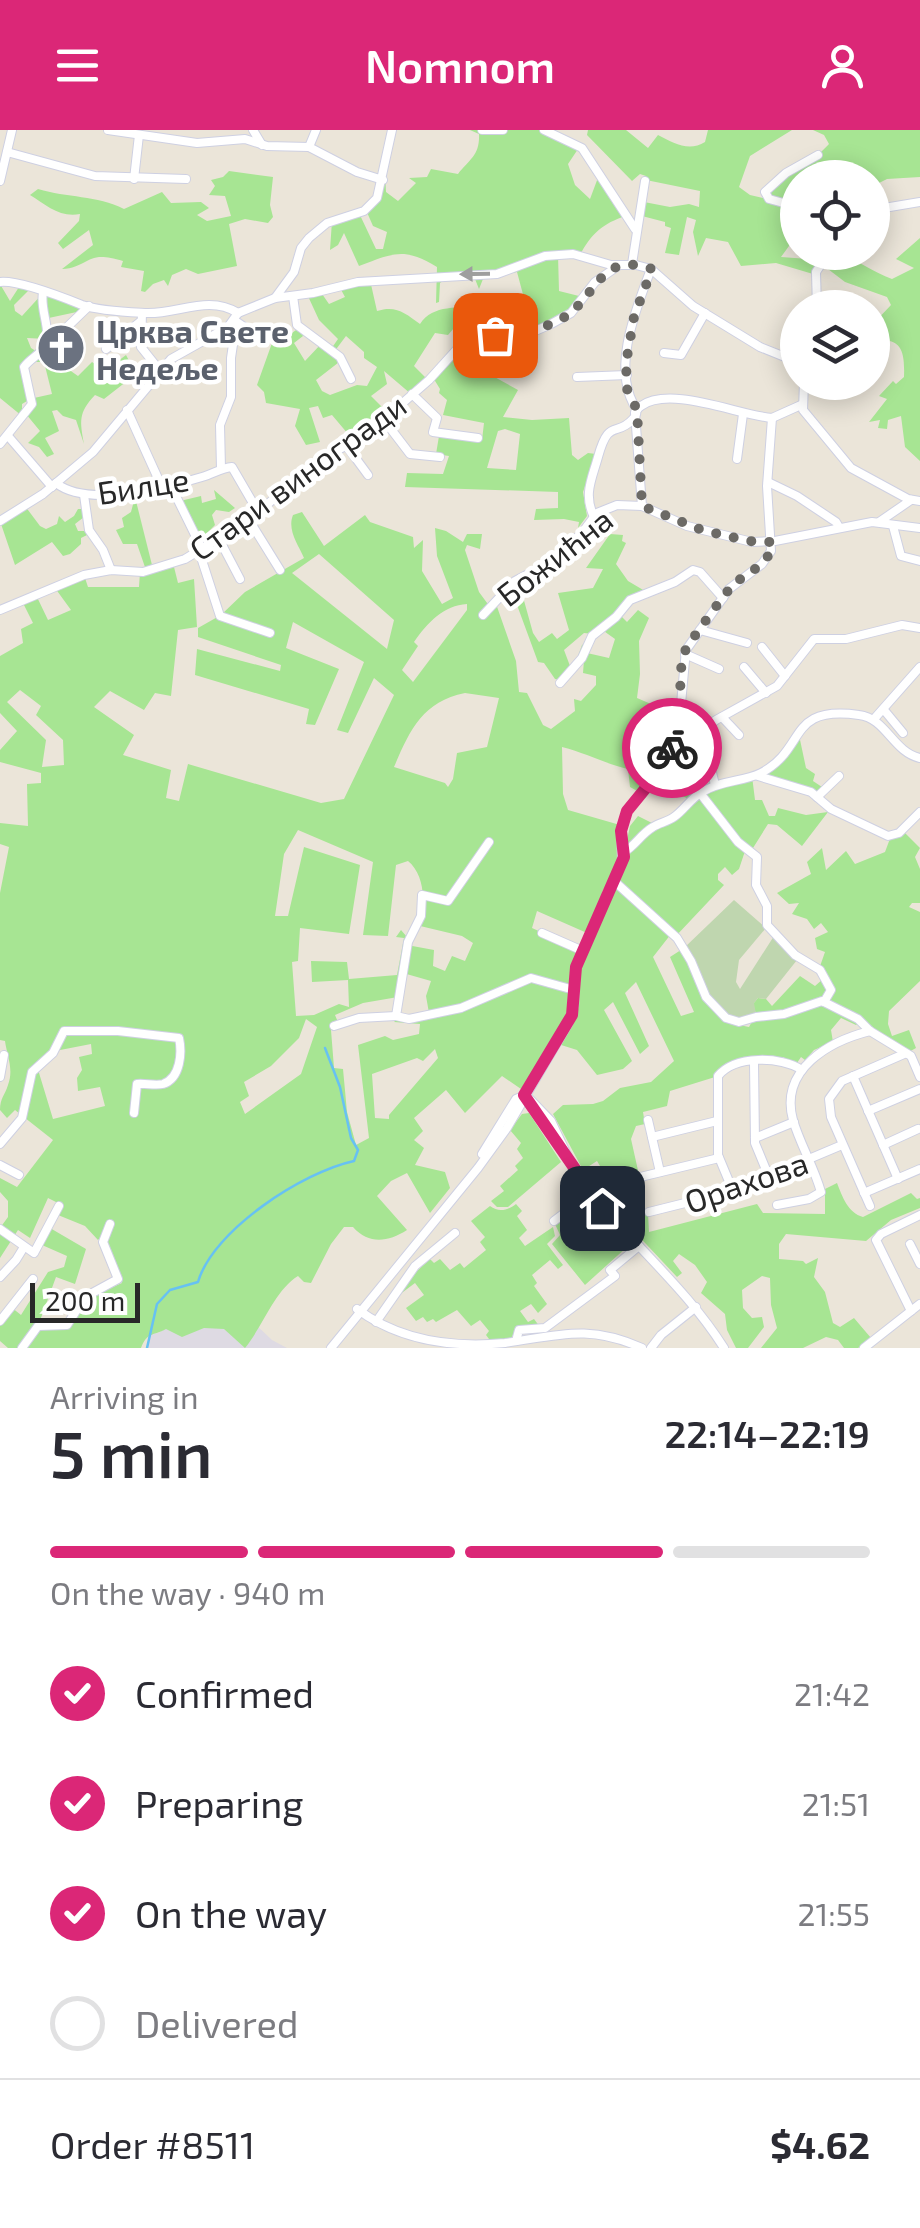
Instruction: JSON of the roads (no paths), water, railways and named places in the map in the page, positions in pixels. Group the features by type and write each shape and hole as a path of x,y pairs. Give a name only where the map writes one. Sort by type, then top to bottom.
{"street":[{"path":"0,180 12,130"},
{"path":"108,130 198,143 242,139 262,145 308,146 357,172 383,180"},
{"path":"253,130 262,145"},
{"path":"308,146 316,130"},
{"path":"274,298 296,269 306,241 327,223 369,208 379,194 392,130"},
{"path":"482,130 503,130"},
{"path":"544,130 580,146 635,228"},
{"path":"134,179 139,135"},
{"path":"4,154 86,175 186,179"},
{"path":"807,160 818,154"},
{"path":"780,178 765,192 769,199 780,202"},
{"path":"632,264 644,180"},
{"path":"890,207 920,202"},
{"path":"0,521 54,485 97,448 171,359 274,298 370,280 501,273 552,255 580,255 619,266 632,264 652,269 686,302 780,355"},
{"name":"Стари виногради","path":"0,610 84,575 111,570 146,571 200,550 249,520 318,461 366,435 458,348 495,335 533,332 550,324 570,313 595,282 619,266"},
{"path":"642,506 636,412 626,375 630,334 652,269"},
{"path":"0,282 14,280 43,293 141,317 210,305 227,307 235,331 232,394 220,425 221,469"},
{"path":"0,444 32,405 24,367 44,347 47,332 41,308 43,293"},
{"path":"293,296 297,325 340,356 351,379"},
{"path":"47,332 59,332 72,325 89,306"},
{"path":"664,353 681,355 705,313"},
{"path":"106,349 141,317"},
{"path":"141,317 143,350 161,372"},
{"path":"234,320 253,333"},
{"path":"577,378 626,375"},
{"path":"412,394 437,418 433,432 478,438"},
{"path":"594,517 587,490 602,441 612,429 631,421 636,412 654,400 670,398 772,418 802,404"},
{"path":"802,400 808,417 851,468 915,500"},
{"path":"127,410 200,550 220,616 270,632"},
{"path":"736,459 743,414"},
{"path":"715,785 706,754 687,739 684,654 734,584 765,562 771,551 768,482 772,418"},
{"path":"384,420 410,454 440,457"},
{"path":"8,436 54,485"},
{"path":"346,445 368,475"},
{"name":"Билце","path":"54,485 84,495 128,494 232,467 257,510"},
{"path":"768,482 796,496 839,527"},
{"path":"84,495 89,530 111,570"},
{"path":"879,522 915,500"},
{"name":"Божићна","path":"483,616 518,580 550,563 594,517 617,505 642,506 702,530 748,541 772,542 879,522 920,528"},
{"path":"249,520 280,570"},
{"path":"893,526 901,556 920,561"},
{"path":"219,539 240,579"},
{"path":"560,684 582,658 592,636 632,599 646,596 694,570 723,598"},
{"path":"328,1348 478,1168 514,1118 572,1015 574,975 624,852 621,831 627,811 667,757 687,739 766,693 816,638 843,639 898,626 920,628"},
{"path":"700,630 748,644"},
{"path":"762,647 785,676"},
{"path":"684,654 719,669"},
{"path":"744,667 766,693"},
{"path":"874,718 920,667"},
{"path":"884,710 903,733"},
{"path":"624,852 652,827 674,817 700,793 715,785 758,776 778,759 808,721 821,714 874,718 906,752 920,758"},
{"path":"722,717 739,735"},
{"path":"758,776 811,792 836,812 888,836 898,833 920,812"},
{"path":"817,797 840,776"},
{"path":"700,793 738,842 756,855 756,884 766,906 767,924 795,955 824,974 831,990 824,1002"},
{"path":"396,1016 408,942 421,916 422,895 448,901 489,842"},
{"path":"614,881 676,938 692,961 706,996 726,1018 737,1023 824,1002 858,1019 908,1056 920,1076"},
{"path":"542,932 583,951"},
{"path":"334,1026 359,1018 410,1018 461,1008 531,978 574,990"},
{"path":"0,1144 22,1118 32,1072 53,1053 66,1031 118,1031 178,1038 180,1061 172,1077 161,1084 137,1084 134,1113"},
{"path":"777,1205 820,1193 794,1122 792,1091 802,1070 820,1051 870,1031"},
{"path":"0,1077 4,1055"},
{"path":"870,1206 828,1103 837,1086 854,1076 908,1056"},
{"path":"733,1191 719,1158 719,1074 732,1064 782,1059 802,1070"},
{"path":"754,1062 755,1138 768,1177"},
{"path":"537,1074 535,1089 570,1161"},
{"path":"854,1076 898,1178"},
{"path":"868,1110 920,1089"},
{"path":"524,1095 590,1192 696,1307 724,1348"},
{"path":"359,1311 470,1172 516,1098 530,1096 551,1121"},
{"path":"514,1118 524,1109 536,1111"},
{"path":"648,1120 660,1172"},
{"path":"652,1136 717,1121"},
{"path":"755,1138 794,1122"},
{"path":"883,1145 918,1130"},
{"name":"Орахова","path":"649,1212 733,1191 842,1145"},
{"path":"554,1221 601,1186 719,1158"},
{"path":"0,1165 18,1175"},
{"path":"864,1193 920,1170"},
{"path":"0,1229 34,1254 59,1206"},
{"path":"912,1311 876,1240 880,1234 920,1215"},
{"path":"22,1348 38,1326 67,1325 84,1297 118,1280 103,1242 110,1224"},
{"path":"376,1322 415,1266 454,1233"},
{"path":"910,1244 920,1264"},
{"path":"516,1341 518,1331 544,1329 588,1297 614,1276 610,1270 639,1246"},
{"path":"0,1277 24,1247"},
{"path":"0,1321 33,1279"},
{"path":"864,1348 920,1304"},
{"path":"650,1348 696,1307"},
{"path":"359,1311 415,1344 516,1341 588,1332 614,1336 642,1348"}],"waterway":[{"path":"147,1348 157,1304 170,1290 198,1282 207,1262 241,1224 286,1190 354,1161 358,1150 325,1048"}],"place":[{"name":"Црква Свете Недеље","path":"61,348"}]}
